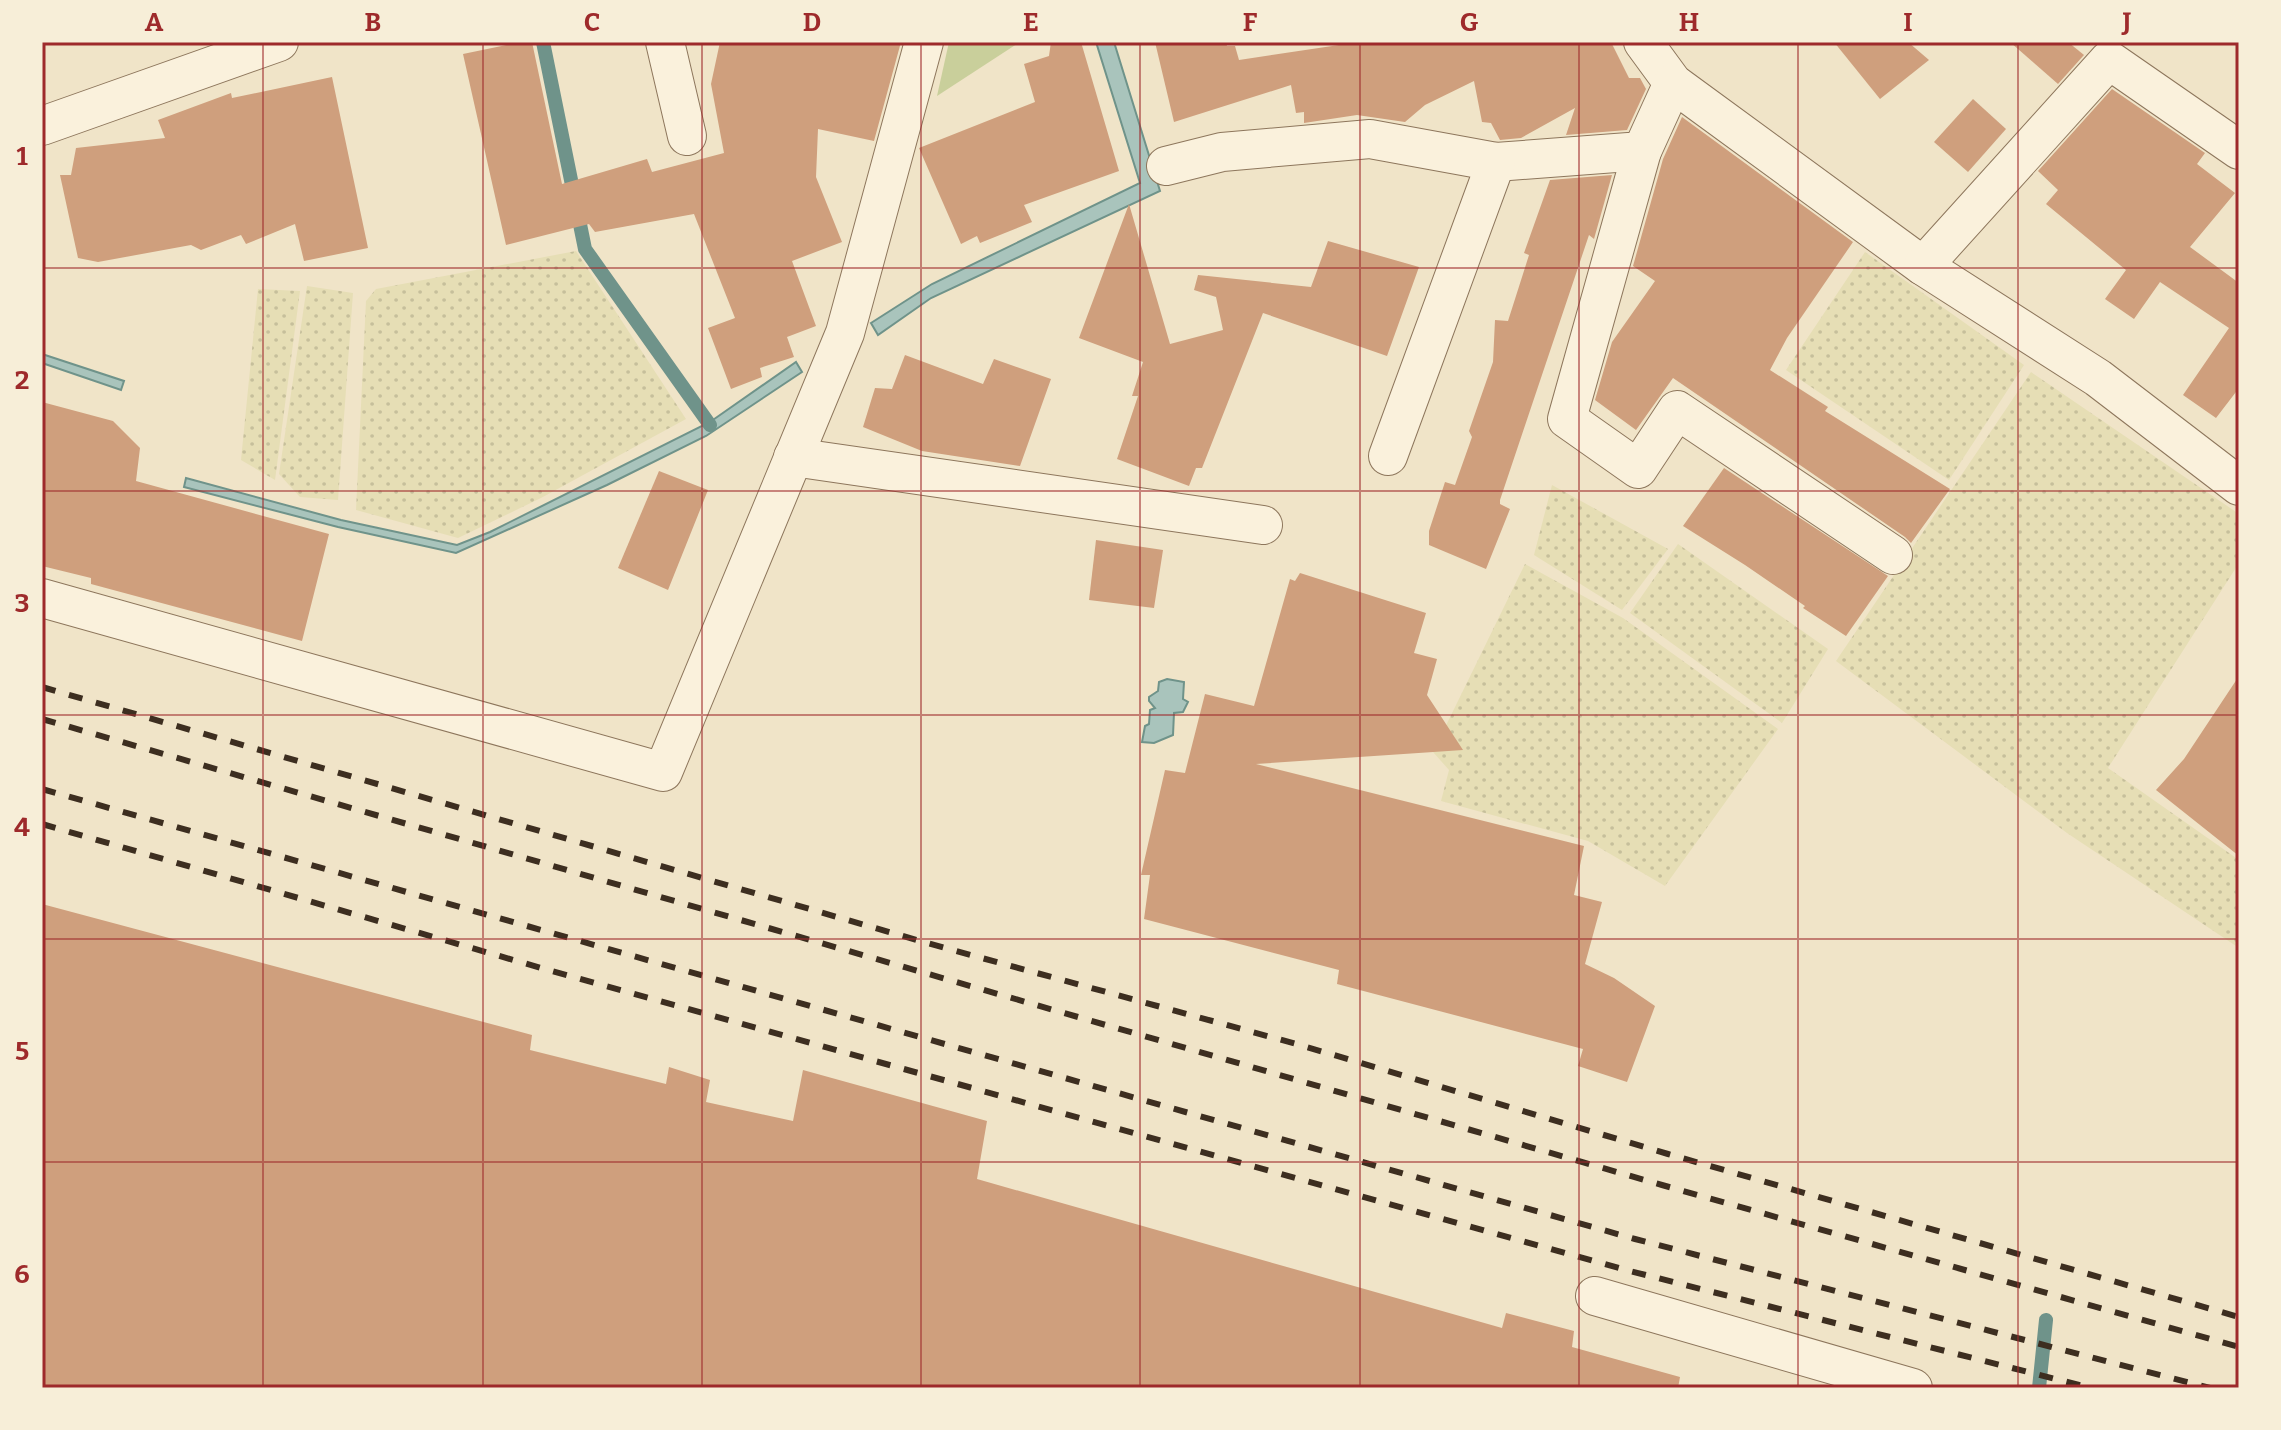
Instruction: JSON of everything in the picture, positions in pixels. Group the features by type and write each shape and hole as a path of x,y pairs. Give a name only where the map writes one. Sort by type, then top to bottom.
{"street":[{"path":"42,126 279,42"},
{"path":"665,42 687,136"},
{"path":"42,598 663,772 845,333 924,42"},
{"path":"1893,555 1677,410 1638,469 1567,419 1642,151 1661,57 1923,266 2098,378 2239,486"},
{"path":"1923,266 2109,60 2239,150"},
{"path":"1166,166 1222,152 1370,139 1496,162 1642,151"},
{"path":"1388,456 1496,162"},
{"path":"793,457 1263,525"},
{"path":"1595,1296 1913,1388"}],"shaded area":[{"path":"576,251 686,419 541,498 458,538 356,510 366,301 376,289"},
{"path":"1865,252 2024,365 1949,480 1786,370"},
{"path":"307,286 353,293 338,500 300,497 279,474"},
{"path":"258,289 300,291 275,480 241,460"},
{"path":"2031,372 2239,514 2239,563 2108,768 2239,860 2239,948 2067,833 1836,661"},
{"path":"1552,485 1668,549 1622,610 1534,555"},
{"path":"1678,544 1828,649 1782,723 1630,613"},
{"path":"1525,564 1623,618 1778,729 1665,886 1588,841 1441,801 1449,770 1433,752"}],"green space":[{"path":"949,42 1020,42 937,96"}],"water":[{"path":"1096,42 1114,42 1160,191 931,298 878,335 871,323 932,284 1140,183"},
{"path":"42,354 124,381 121,390 42,363"},
{"path":"796,362 802,372 706,436 607,485 456,553 338,527 184,487 186,478 341,520 457,545 490,532 710,422"},
{"path":"1167,679 1184,682 1183,699 1188,702 1183,712 1174,713 1173,735 1154,743 1142,742 1145,726 1149,724 1150,710 1155,708 1149,697 1158,691 1159,682"}],"building":[{"path":"532,42 562,184 647,159 652,172 724,153 711,84 720,42 901,42 874,141 818,129 816,177 842,242 792,261 816,326 787,337 794,357 760,368 762,377 731,389 708,328 735,318 694,214 595,232 589,224 506,245 463,54"},
{"path":"1051,42 1081,42 1119,171 1024,205 1032,222 980,243 977,236 961,244 919,148 1035,102 1024,64 1049,56"},
{"path":"1155,42 1226,42 1227,46 1235,46 1239,60 1359,42 1611,42 1629,78 1640,78 1646,89 1627,130 1566,135 1575,108 1521,138 1500,140 1491,123 1482,122 1474,81 1425,105 1405,122 1357,115 1304,123 1304,112 1296,113 1291,85 1174,122"},
{"path":"1834,42 1908,42 1929,60 1880,99"},
{"path":"2010,42 2068,42 2084,55 2058,84"},
{"path":"332,77 368,248 304,261 295,224 246,244 241,235 201,250 191,245 98,262 78,258 60,175 71,175 76,148 165,138 158,120 231,93 232,98"},
{"path":"2112,89 2205,153 2197,164 2235,193 2190,247 2239,283 2239,388 2216,418 2183,395 2229,328 2160,282 2134,319 2105,299 2126,270 2046,204 2058,190 2038,171"},
{"path":"1973,99 2006,129 1968,172 1934,142"},
{"path":"1682,117 1853,242 1787,338 1770,370 1828,407 1825,411 1950,489 1911,543 1673,378 1636,430 1595,400 1612,342 1655,281 1633,266 1663,159"},
{"path":"1612,175 1594,239 1589,235 1500,500 1500,504 1510,509 1486,569 1429,545 1429,531 1445,482 1455,485 1472,437 1469,431 1493,362 1495,320 1508,321 1529,255 1524,253 1550,180"},
{"path":"1129,204 1170,344 1223,330 1216,297 1194,290 1198,275 1311,287 1328,241 1419,267 1387,356 1263,313 1202,468 1196,468 1189,486 1117,459 1138,396 1132,396 1143,362 1079,338"},
{"path":"905,355 983,384 994,359 1051,379 1020,466 922,451 863,427 875,388 892,389"},
{"path":"42,402 113,421 140,448 136,481 329,534 302,641 91,584 91,578 42,566"},
{"path":"1724,468 1888,576 1846,636 1683,526"},
{"path":"659,471 708,490 668,590 618,568"},
{"path":"1096,540 1163,550 1154,608 1089,600"},
{"path":"1300,573 1426,613 1414,653 1437,659 1427,695 1463,750 1256,764 1584,846 1574,895 1602,902 1585,964 1614,978 1655,1006 1627,1082 1578,1066 1583,1049 1337,984 1339,970 1144,919 1150,875 1141,875 1165,770 1185,773 1205,694 1254,706 1290,579 1295,581"},
{"path":"2239,676 2239,856 2156,790 2184,759"},
{"path":"42,904 532,1035 530,1050 666,1084 669,1067 710,1080 706,1102 793,1121 803,1070 987,1121 977,1179 1502,1328 1506,1313 1574,1331 1572,1347 1680,1377 1678,1388 42,1388"}],"waterway":[{"path":"543,42 585,249 710,425"},
{"path":"2039,1388 2046,1320"}],"railway":[{"path":"42,687 927,943 1300,1045 2239,1317"},
{"path":"42,719 1662,1185 2239,1347"},
{"path":"42,789 1635,1239 2210,1388"},
{"path":"42,824 541,968 1626,1270 2091,1388"}]}
